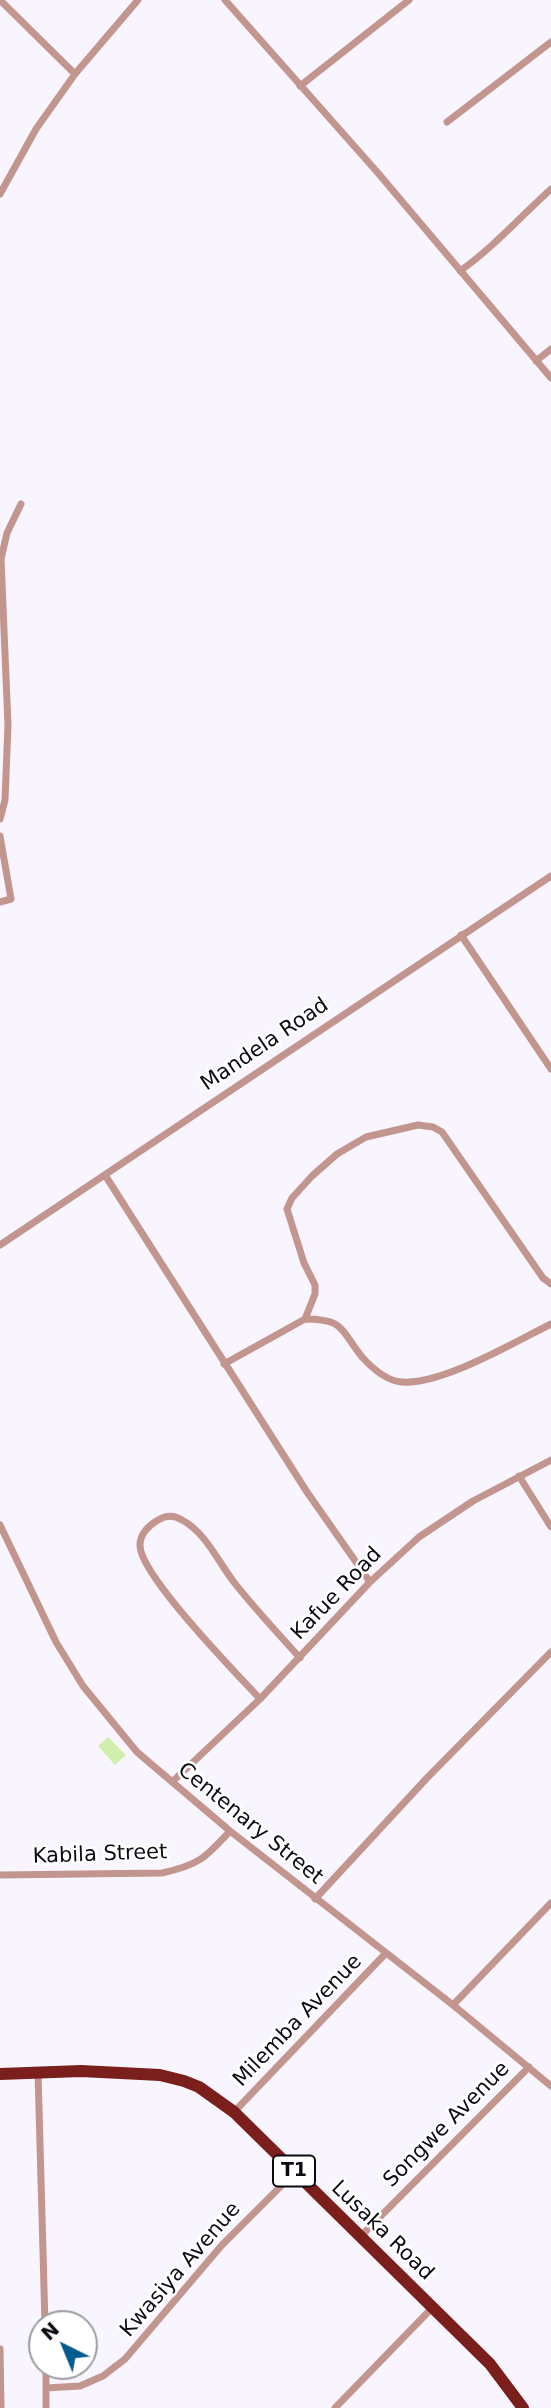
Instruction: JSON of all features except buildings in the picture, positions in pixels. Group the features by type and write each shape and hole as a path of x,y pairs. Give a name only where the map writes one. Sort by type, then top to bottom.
{"highway":[{"name":"Lusaka Road","path":"0,2074 81,2071 160,2075 199,2087 234,2112 434,2307 490,2364 523,2407"}],"street":[{"path":"0,0 75,74"},
{"path":"0,194 36,129 75,74 138,0"},
{"path":"225,0 378,173 551,378"},
{"path":"300,86 409,0"},
{"path":"447,122 551,43"},
{"path":"460,271 489,250 517,219 551,189"},
{"path":"536,361 551,349"},
{"path":"0,818 5,800 8,725 1,559 7,533 22,504"},
{"path":"0,836 11,898 0,902"},
{"name":"Mandela Road","path":"0,1245 551,877"},
{"path":"461,935 551,1069"},
{"path":"305,1319 315,1294 315,1285 290,1223 287,1209 292,1198 337,1154 366,1136 405,1126 433,1127 442,1132 537,1270 551,1284"},
{"path":"105,1175 328,1524 370,1582"},
{"path":"224,1364 305,1319 323,1319 342,1328 364,1359 384,1377 402,1382 438,1376 480,1360 551,1324"},
{"name":"Kafue Road","path":"172,1782 260,1699 370,1582 419,1537 473,1501 551,1460"},
{"path":"519,1476 551,1527"},
{"path":"260,1699 216,1652 147,1569 140,1546 145,1530 159,1518 172,1516 185,1521 198,1533 256,1609 300,1658"},
{"name":"Centenary Street","path":"0,1525 56,1642 83,1686 136,1752 230,1831 453,2005 551,2086"},
{"path":"315,1899 426,1779 551,1652"},
{"name":"Kabila Street","path":"0,1875 162,1873 201,1861 230,1831"},
{"path":"453,2005 551,1903"},
{"name":"Milemba Avenue","path":"234,2112 386,1953"},
{"name":"Songwe Avenue","path":"360,2237 529,2067"},
{"path":"38,2072 45,2310"},
{"name":"Kwasiya Avenue","path":"46,2388 80,2386 103,2376 125,2359 222,2245 295,2172"},
{"path":"335,2408 434,2307"},
{"path":"0,2349 1,2408"},
{"path":"46,2380 46,2408"}],"green space":[{"path":"108,1737 126,1755 115,1765 98,1746"}]}
